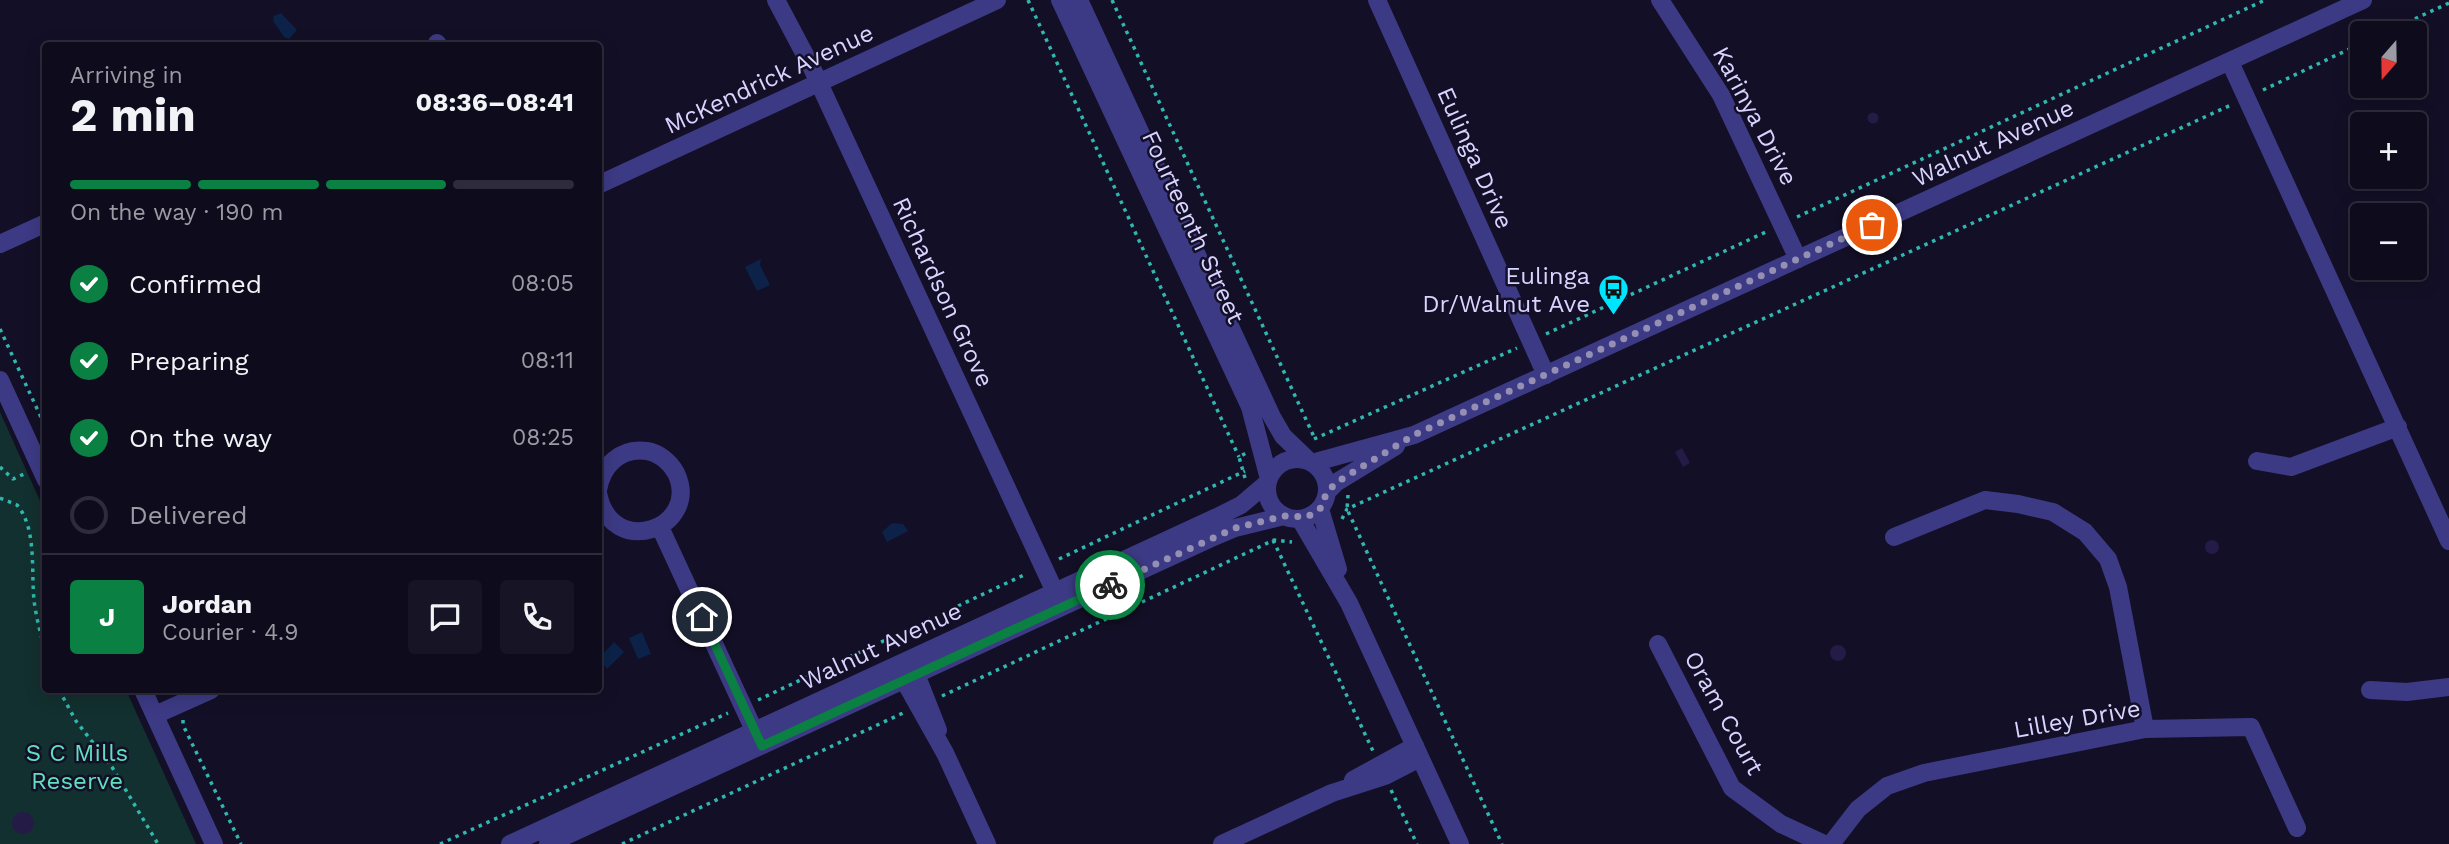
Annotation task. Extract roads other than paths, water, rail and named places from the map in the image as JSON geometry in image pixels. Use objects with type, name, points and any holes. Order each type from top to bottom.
[{"type":"street","name":"Richardson Grove","points":[[776,0],[819,83],[1058,600]]},
{"type":"street","name":"McKendrick Avenue","points":[[602,183],[998,0]]},
{"type":"street","name":"Fourteenth Street","points":[[1060,0],[1250,407],[1262,445],[1268,481]]},
{"type":"street","name":"Fourteenth Street","points":[[1079,0],[1250,372],[1283,436],[1310,462]]},
{"type":"street","name":"Eulinga Drive","points":[[1377,0],[1546,375]]},
{"type":"street","name":"Karinya Drive","points":[[1660,0],[1721,95],[1784,224],[1798,259]]},
{"type":"street","name":"Walnut Avenue","points":[[1323,500],[1337,482],[1414,435],[2363,0]]},
{"type":"street","points":[[2230,62],[2449,541]]},
{"type":"street","points":[[0,244],[42,225]]},
{"type":"street","points":[[0,380],[42,471]]},
{"type":"street","points":[[2257,461],[2291,467],[2398,427]]},
{"type":"street","name":"Walnut Avenue","points":[[1310,462],[1414,435]]},
{"type":"street","points":[[602,475],[609,463],[621,454],[648,451],[664,458],[680,482],[680,500],[674,513],[660,527],[643,532],[619,527],[608,518],[602,502]]},
{"type":"street","points":[[1318,533],[1270,502],[1268,481],[1273,470],[1289,460],[1310,462],[1324,476],[1318,533],[1460,844]]},
{"type":"street","name":"Walnut Avenue","points":[[510,844],[908,672],[1058,600],[1241,505],[1268,481]]},
{"type":"street","points":[[1292,517],[1323,500]]},
{"type":"street","points":[[1894,537],[1985,500],[2018,503],[2053,512],[2085,532],[2108,559],[2118,587],[2146,729]]},
{"type":"street","name":"Walnut Avenue","points":[[1058,600],[1235,528],[1292,517]]},
{"type":"street","points":[[660,527],[758,738]]},
{"type":"street","name":"Oram Court","points":[[1658,644],[1732,788],[1781,824],[1824,844]]},
{"type":"street","points":[[908,672],[987,844]]},
{"type":"street","points":[[2371,690],[2407,692],[2449,687]]},
{"type":"street","points":[[144,693],[214,843]]},
{"type":"street","points":[[155,715],[204,693]]},
{"type":"street","name":"Lilley Drive","points":[[1831,844],[1858,808],[1887,786],[1924,773],[2146,729],[2251,727],[2297,828]]},
{"type":"street","name":"Walnut Avenue","points":[[548,844],[758,738]]},
{"type":"street","points":[[1222,844],[1418,752]]},
{"type":"water","points":[[281,13],[297,30],[289,39],[284,37],[273,21],[274,16]]},
{"type":"water","points":[[761,259],[760,265],[770,285],[757,291],[745,267]]},
{"type":"water","points":[[892,523],[903,524],[908,531],[887,542],[882,532]]},
{"type":"water","points":[[642,632],[651,654],[638,659],[629,638]]},
{"type":"water","points":[[614,642],[624,652],[607,669],[602,662],[602,655]]},
{"type":"place","name":"Eulinga Dr/Walnut Ave","points":[[1613,317]]},
{"type":"park label","name":"S C Mills Reserve","points":[[77,767]]}]
